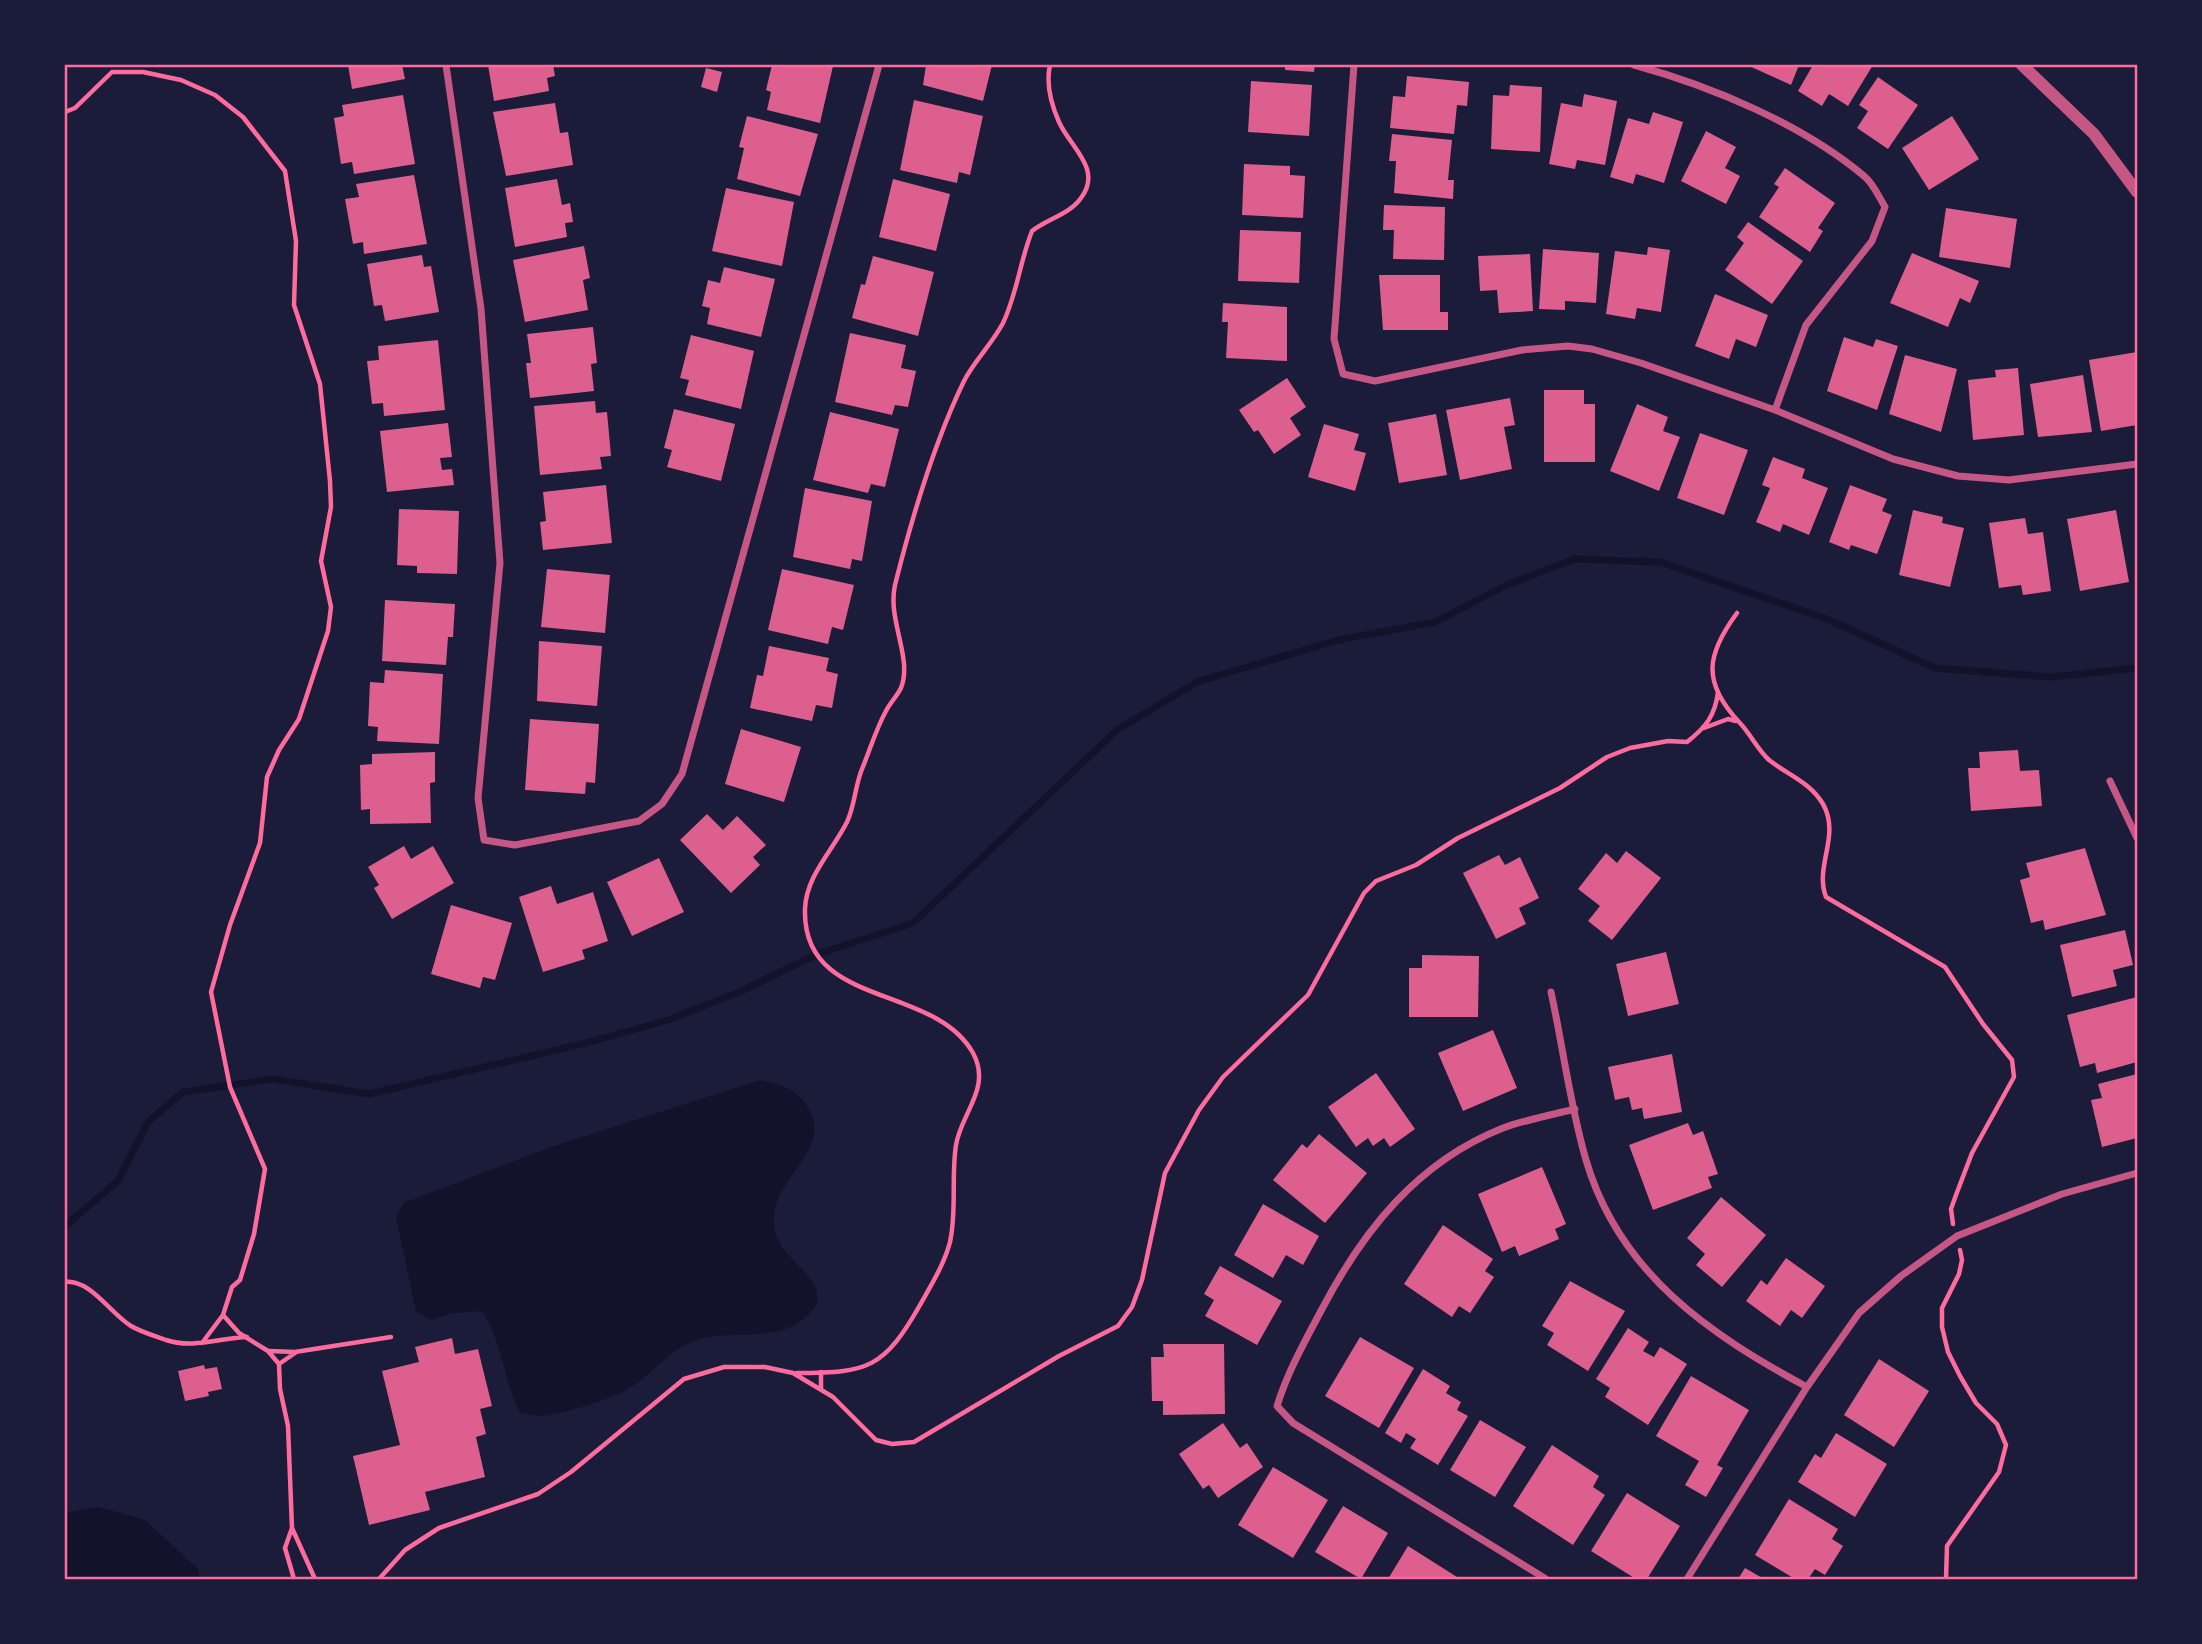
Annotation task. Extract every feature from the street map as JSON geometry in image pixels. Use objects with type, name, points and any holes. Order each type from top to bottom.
[{"type":"street","points":[[446,65],[481,309],[500,563],[478,798],[484,840],[515,845],[639,821],[662,804],[682,774],[879,65]]},
{"type":"street","points":[[1354,65],[1334,339],[1343,374],[1375,381],[1522,351],[1568,346],[1642,363],[1775,410],[1893,459],[1958,476],[2009,480],[2137,464]]},
{"type":"street","points":[[1634,65],[1737,101],[1810,140],[1866,177],[1885,207],[1872,241],[1806,325],[1775,410]]},
{"type":"street","points":[[2022,65],[2094,134],[2137,192]]},
{"type":"street","points":[[2110,781],[2137,838]]},
{"type":"street","points":[[1551,992],[1586,1161],[1621,1239],[1665,1292],[1719,1335],[1807,1387]]},
{"type":"street","points":[[1546,1579],[1293,1423],[1277,1406],[1286,1378],[1346,1265],[1396,1199],[1432,1168],[1466,1146],[1503,1128],[1575,1109]]},
{"type":"street","points":[[1687,1579],[1807,1387],[1859,1312],[1901,1276],[1957,1236],[2062,1194],[2137,1173]]},
{"type":"path","points":[[379,1579],[405,1550],[439,1528],[538,1494],[571,1472],[684,1379],[724,1367],[765,1367],[793,1373],[863,1367],[888,1354],[939,1271],[950,1242],[957,1141],[977,1096],[979,1074],[973,1054],[956,1032],[929,1012],[841,979],[821,961],[808,933],[805,908],[811,882],[848,819],[860,772],[886,711],[900,690],[905,673],[892,614],[894,589],[929,470],[952,406],[967,375],[1002,325],[1032,231],[1074,206],[1087,187],[1089,173],[1084,159],[1059,123],[1048,87],[1050,65]]},
{"type":"path","points":[[65,112],[75,108],[112,72],[143,72],[181,80],[215,95],[243,117],[267,143],[285,171],[296,241],[294,305],[320,384],[331,507],[321,561],[331,607],[328,631],[299,719],[279,750],[267,776],[260,843],[230,925],[211,992],[230,1087],[240,1115],[261,1153],[265,1169],[254,1234],[240,1280],[232,1287],[223,1315],[202,1343]]},
{"type":"path","points":[[1737,613],[1715,646],[1712,667],[1718,692],[1723,704],[1769,759],[1808,785],[1822,803],[1831,822],[1821,885],[1826,897],[1945,967],[1983,1024],[2012,1060],[2014,1077],[1972,1153],[1953,1202],[1952,1222],[1962,1260],[1959,1274],[1942,1308],[1942,1327],[1948,1352],[1976,1402],[1997,1424],[2006,1445],[1999,1472],[1947,1546],[1946,1579]]},
{"type":"path","points":[[793,1373],[822,1389],[876,1440],[892,1444],[914,1442],[937,1431],[1059,1356],[1118,1326],[1132,1307],[1142,1280],[1166,1173],[1199,1110],[1223,1077],[1308,995],[1364,893],[1376,881],[1416,864],[1458,838],[1560,789],[1607,757],[1630,748],[1668,741],[1687,742],[1716,712],[1718,692]]},
{"type":"path","points":[[1703,728],[1728,719],[1739,722]]},
{"type":"path","points":[[65,1282],[74,1281],[85,1287],[132,1327],[185,1345],[247,1337]]},
{"type":"path","points":[[223,1315],[239,1333],[268,1351],[279,1364],[280,1389],[288,1426],[292,1528],[285,1548],[294,1579]]},
{"type":"path","points":[[268,1351],[295,1352],[391,1337]]},
{"type":"path","points":[[279,1364],[295,1352]]},
{"type":"path","points":[[821,1372],[822,1389]]},
{"type":"path","points":[[292,1528],[315,1579]]},
{"type":"shaded area","points":[[760,1080],[794,1092],[805,1102],[814,1124],[813,1139],[807,1152],[781,1193],[775,1208],[774,1224],[780,1243],[810,1279],[817,1292],[818,1302],[807,1316],[794,1326],[779,1331],[697,1340],[678,1349],[637,1383],[620,1393],[573,1410],[541,1416],[520,1413],[499,1348],[482,1311],[453,1313],[430,1320],[416,1312],[396,1217],[404,1203],[551,1147]]},
{"type":"shaded area","points":[[99,1507],[145,1520],[198,1569],[200,1579],[65,1579],[65,1513]]},
{"type":"building","points":[[348,65],[402,65],[405,79],[352,89]]},
{"type":"building","points":[[488,65],[553,65],[555,76],[547,78],[549,91],[494,101]]},
{"type":"building","points":[[772,65],[833,66],[820,123],[767,110],[771,92],[766,90]]},
{"type":"building","points":[[926,65],[992,65],[983,101],[923,85]]},
{"type":"building","points":[[1285,65],[1315,65],[1314,72],[1285,70]]},
{"type":"building","points":[[1747,65],[1799,65],[1791,85]]},
{"type":"building","points":[[1813,65],[1873,65],[1848,106],[1829,94],[1822,106],[1798,91]]},
{"type":"building","points":[[706,68],[722,72],[717,92],[701,87]]},
{"type":"building","points":[[1407,76],[1469,82],[1467,106],[1457,105],[1454,134],[1390,128],[1393,96],[1405,97]]},
{"type":"building","points":[[1878,77],[1918,105],[1888,149],[1857,128],[1868,111],[1859,105]]},
{"type":"building","points":[[1251,81],[1312,85],[1309,136],[1248,132]]},
{"type":"building","points":[[1510,85],[1542,87],[1540,152],[1491,149],[1493,95],[1509,96]]},
{"type":"building","points":[[1584,94],[1617,101],[1605,165],[1577,160],[1575,169],[1549,164],[1561,103],[1582,107]]},
{"type":"building","points":[[403,95],[415,164],[354,174],[352,162],[341,164],[334,118],[344,116],[342,105]]},
{"type":"building","points":[[914,100],[983,116],[970,175],[959,172],[957,183],[900,170]]},
{"type":"building","points":[[555,103],[560,133],[568,132],[573,165],[506,176],[493,112]]},
{"type":"building","points":[[1653,112],[1683,122],[1664,183],[1636,174],[1633,184],[1610,177],[1628,118],[1649,124]]},
{"type":"building","points":[[747,116],[818,134],[800,196],[737,179],[744,148],[739,147]]},
{"type":"building","points":[[1952,116],[1979,159],[1929,190],[1902,148]]},
{"type":"building","points":[[1706,131],[1736,147],[1725,168],[1740,176],[1726,204],[1681,181]]},
{"type":"building","points":[[1392,134],[1452,140],[1448,180],[1454,180],[1453,199],[1394,193],[1396,161],[1389,161]]},
{"type":"building","points":[[1244,164],[1290,166],[1290,175],[1305,176],[1303,218],[1242,215]]},
{"type":"building","points":[[1785,168],[1835,203],[1818,228],[1823,231],[1810,252],[1759,217],[1779,187],[1774,184]]},
{"type":"building","points":[[414,175],[427,244],[364,254],[363,242],[353,244],[345,199],[359,197],[356,184]]},
{"type":"building","points":[[557,179],[562,205],[570,203],[573,222],[565,223],[567,237],[515,247],[505,188]]},
{"type":"building","points":[[893,179],[950,194],[936,251],[879,237]]},
{"type":"building","points":[[726,188],[794,202],[782,266],[712,251]]},
{"type":"building","points":[[1384,205],[1445,207],[1444,260],[1393,259],[1394,230],[1383,230]]},
{"type":"building","points":[[1946,208],[2017,219],[2010,268],[1939,257]]},
{"type":"building","points":[[1748,222],[1803,261],[1772,304],[1725,270],[1744,243],[1737,237]]},
{"type":"building","points":[[1240,230],[1301,232],[1299,283],[1238,281]]},
{"type":"building","points":[[584,246],[590,278],[583,280],[588,310],[525,322],[513,260]]},
{"type":"building","points":[[1648,247],[1670,250],[1661,312],[1637,308],[1635,319],[1606,314],[1615,251],[1647,255]]},
{"type":"building","points":[[1543,249],[1599,253],[1596,303],[1565,301],[1565,310],[1539,309]]},
{"type":"building","points":[[1912,253],[1979,281],[1970,303],[1960,298],[1948,327],[1890,303]]},
{"type":"building","points":[[1530,254],[1533,311],[1499,313],[1497,290],[1480,291],[1478,256]]},
{"type":"building","points":[[422,255],[424,267],[431,266],[439,312],[385,321],[382,305],[374,306],[367,264]]},
{"type":"building","points":[[873,256],[934,272],[918,336],[852,318],[861,284],[865,285]]},
{"type":"building","points":[[724,267],[775,279],[761,337],[707,324],[710,308],[702,306],[708,280],[720,283]]},
{"type":"building","points":[[1379,275],[1440,275],[1440,312],[1448,312],[1448,330],[1383,330]]},
{"type":"building","points":[[1715,294],[1768,315],[1756,347],[1736,339],[1729,359],[1695,346]]},
{"type":"building","points":[[1223,303],[1287,307],[1287,361],[1226,358],[1228,322],[1222,322]]},
{"type":"building","points":[[593,327],[597,363],[591,364],[594,391],[530,398],[526,363],[531,363],[527,334]]},
{"type":"building","points":[[850,333],[906,345],[901,368],[916,371],[908,407],[895,405],[892,415],[835,402]]},
{"type":"building","points":[[691,335],[754,351],[741,409],[685,395],[689,380],[680,378]]},
{"type":"building","points":[[1844,337],[1873,347],[1876,339],[1898,346],[1877,410],[1827,391]]},
{"type":"building","points":[[438,340],[445,410],[384,416],[383,403],[372,404],[367,361],[379,360],[378,346]]},
{"type":"building","points":[[2137,352],[2137,425],[2101,431],[2089,360]]},
{"type":"building","points":[[1905,355],[1957,369],[1941,432],[1889,414]]},
{"type":"building","points":[[2018,368],[2024,435],[1973,440],[1968,380],[1996,377],[1995,370]]},
{"type":"building","points":[[2083,375],[2092,432],[2038,437],[2030,384]]},
{"type":"building","points":[[1287,378],[1306,407],[1290,418],[1301,435],[1274,454],[1258,430],[1254,432],[1239,410]]},
{"type":"building","points":[[1544,390],[1584,390],[1584,404],[1595,404],[1595,462],[1544,462]]},
{"type":"building","points":[[1510,398],[1515,425],[1504,427],[1512,469],[1460,480],[1446,410]]},
{"type":"building","points":[[595,401],[596,413],[607,412],[611,456],[600,457],[602,469],[540,475],[534,406]]},
{"type":"building","points":[[1637,404],[1668,417],[1663,431],[1680,437],[1659,491],[1610,471]]},
{"type":"building","points":[[674,409],[735,424],[721,481],[667,467],[672,450],[664,448]]},
{"type":"building","points":[[830,412],[899,429],[885,487],[871,484],[868,493],[813,480]]},
{"type":"building","points":[[1436,414],[1447,475],[1399,483],[1388,423]]},
{"type":"building","points":[[448,423],[452,457],[440,458],[442,470],[452,469],[454,485],[387,492],[380,431]]},
{"type":"building","points":[[1324,424],[1359,434],[1354,450],[1366,453],[1355,491],[1308,477]]},
{"type":"building","points":[[1700,433],[1748,450],[1724,515],[1677,498]]},
{"type":"building","points":[[1773,457],[1805,469],[1802,478],[1828,488],[1809,535],[1783,524],[1780,532],[1756,522],[1770,488],[1762,485]]},
{"type":"building","points":[[606,485],[612,543],[543,550],[540,522],[546,521],[543,492]]},
{"type":"building","points":[[1850,485],[1887,499],[1882,511],[1892,515],[1877,554],[1851,545],[1849,550],[1829,542]]},
{"type":"building","points":[[805,488],[872,501],[862,561],[852,559],[850,569],[793,557]]},
{"type":"building","points":[[399,509],[459,511],[457,574],[417,573],[417,566],[397,565]]},
{"type":"building","points":[[1913,510],[1943,517],[1942,523],[1964,528],[1950,587],[1899,575]]},
{"type":"building","points":[[2116,510],[2129,582],[2080,591],[2067,519]]},
{"type":"building","points":[[2025,518],[2028,534],[2043,532],[2051,591],[2023,595],[2021,585],[1999,588],[1989,523]]},
{"type":"building","points":[[547,569],[610,575],[605,633],[541,627]]},
{"type":"building","points":[[782,569],[854,585],[843,630],[832,627],[828,644],[768,630]]},
{"type":"building","points":[[385,600],[455,604],[453,637],[448,637],[446,665],[382,661]]},
{"type":"building","points":[[539,641],[602,646],[597,706],[537,701]]},
{"type":"building","points":[[769,646],[829,658],[826,671],[838,674],[832,708],[816,705],[812,721],[750,708],[757,675],[763,676]]},
{"type":"building","points":[[385,670],[443,674],[439,744],[377,741],[378,727],[368,726],[370,682],[384,683]]},
{"type":"building","points":[[530,719],[599,724],[595,783],[586,782],[585,794],[525,790]]},
{"type":"building","points":[[741,729],[801,747],[784,802],[725,784]]},
{"type":"building","points":[[2018,750],[2020,771],[2039,770],[2042,806],[1971,811],[1968,768],[1980,768],[1979,752]]},
{"type":"building","points":[[435,752],[435,782],[430,783],[431,823],[370,824],[370,809],[361,810],[360,765],[372,764],[372,754]]},
{"type":"building","points":[[707,814],[723,830],[737,816],[766,845],[753,857],[760,865],[731,893],[680,840]]},
{"type":"building","points":[[404,846],[411,859],[433,846],[454,883],[392,919],[374,888],[379,885],[368,867]]},
{"type":"building","points":[[2085,848],[2106,915],[2045,930],[2043,920],[2031,923],[2020,880],[2030,877],[2026,863]]},
{"type":"building","points":[[1626,851],[1661,878],[1612,940],[1588,921],[1600,906],[1578,889],[1606,853],[1617,863]]},
{"type":"building","points":[[1499,855],[1505,865],[1520,857],[1539,898],[1519,908],[1526,924],[1496,939],[1463,873]]},
{"type":"building","points":[[659,858],[684,912],[632,936],[607,882]]},
{"type":"building","points":[[551,886],[557,904],[593,892],[608,941],[582,950],[585,959],[543,972],[519,897]]},
{"type":"building","points":[[451,905],[512,923],[495,980],[483,977],[480,988],[431,974]]},
{"type":"building","points":[[2125,930],[2133,965],[2113,970],[2117,986],[2072,997],[2060,945]]},
{"type":"building","points":[[1666,952],[1679,1004],[1628,1016],[1616,964]]},
{"type":"building","points":[[1422,955],[1479,956],[1478,1017],[1409,1017],[1409,968],[1422,968]]},
{"type":"building","points":[[2137,997],[2137,1062],[2097,1073],[2095,1063],[2080,1067],[2067,1015]]},
{"type":"building","points":[[1493,1030],[1517,1088],[1463,1111],[1438,1053]]},
{"type":"building","points":[[1672,1054],[1682,1112],[1644,1119],[1642,1108],[1632,1110],[1629,1097],[1615,1100],[1608,1067]]},
{"type":"building","points":[[1376,1073],[1415,1129],[1390,1147],[1384,1138],[1373,1146],[1368,1138],[1356,1147],[1328,1107]]},
{"type":"building","points":[[2137,1074],[2137,1138],[2102,1147],[2091,1100],[2102,1098],[2098,1084]]},
{"type":"building","points":[[1688,1123],[1693,1135],[1703,1131],[1718,1174],[1708,1177],[1712,1188],[1653,1210],[1629,1145]]},
{"type":"building","points":[[1319,1134],[1367,1173],[1325,1223],[1273,1180],[1302,1144],[1307,1148]]},
{"type":"building","points":[[1542,1167],[1566,1224],[1555,1229],[1559,1239],[1519,1256],[1515,1246],[1502,1252],[1478,1194]]},
{"type":"building","points":[[1721,1197],[1766,1235],[1722,1287],[1696,1265],[1705,1254],[1687,1238]]},
{"type":"building","points":[[1263,1204],[1319,1236],[1303,1265],[1286,1255],[1273,1278],[1234,1255]]},
{"type":"building","points":[[1443,1225],[1493,1259],[1485,1271],[1494,1277],[1470,1313],[1459,1306],[1452,1317],[1404,1284]]},
{"type":"building","points":[[1786,1258],[1825,1286],[1802,1318],[1791,1310],[1780,1326],[1746,1301],[1761,1280],[1767,1285]]},
{"type":"building","points":[[1220,1266],[1282,1301],[1257,1345],[1205,1316],[1214,1300],[1204,1294]]},
{"type":"building","points":[[1570,1281],[1625,1311],[1588,1371],[1547,1345],[1554,1333],[1542,1326]]},
{"type":"building","points":[[1628,1328],[1649,1342],[1643,1351],[1654,1357],[1660,1347],[1687,1364],[1648,1425],[1605,1397],[1610,1388],[1596,1379]]},
{"type":"building","points":[[1360,1337],[1414,1368],[1379,1428],[1325,1396]]},
{"type":"building","points":[[452,1338],[455,1354],[478,1349],[492,1406],[480,1409],[486,1434],[476,1437],[485,1477],[425,1492],[430,1510],[369,1525],[353,1456],[400,1445],[382,1371],[419,1362],[415,1347]]},
{"type":"building","points":[[1163,1344],[1224,1344],[1225,1414],[1163,1415],[1163,1401],[1152,1401],[1151,1357],[1164,1357]]},
{"type":"building","points":[[1879,1359],[1929,1391],[1894,1447],[1844,1415]]},
{"type":"building","points":[[204,1365],[205,1369],[217,1367],[222,1389],[208,1392],[209,1396],[185,1401],[178,1371]]},
{"type":"building","points":[[1423,1369],[1450,1386],[1446,1393],[1461,1402],[1457,1410],[1468,1416],[1438,1465],[1410,1448],[1416,1439],[1406,1433],[1401,1443],[1385,1433]]},
{"type":"building","points":[[1691,1376],[1749,1410],[1717,1465],[1723,1468],[1706,1497],[1685,1485],[1699,1461],[1656,1436]]},
{"type":"building","points":[[1480,1420],[1526,1447],[1495,1497],[1450,1470]]},
{"type":"building","points":[[1223,1423],[1240,1448],[1247,1443],[1263,1467],[1218,1498],[1209,1485],[1203,1489],[1179,1454]]},
{"type":"building","points":[[1836,1433],[1887,1464],[1855,1517],[1798,1482],[1815,1454],[1821,1458]]},
{"type":"building","points":[[1552,1445],[1599,1476],[1593,1487],[1605,1495],[1573,1545],[1513,1506]]},
{"type":"building","points":[[1273,1467],[1328,1500],[1293,1558],[1238,1525]]},
{"type":"building","points":[[1627,1493],[1680,1526],[1647,1579],[1636,1579],[1591,1551]]},
{"type":"building","points":[[1789,1499],[1838,1529],[1832,1539],[1843,1546],[1825,1575],[1815,1569],[1808,1579],[1795,1579],[1755,1555]]},
{"type":"building","points":[[1343,1506],[1388,1533],[1361,1579],[1315,1552]]},
{"type":"building","points":[[1408,1546],[1457,1577],[1456,1579],[1388,1579]]},
{"type":"building","points":[[1745,1568],[1764,1579],[1738,1579]]},
{"type":"waterway","points":[[65,1226],[118,1181],[148,1122],[183,1092],[273,1079],[369,1094],[586,1043],[668,1020],[737,993],[818,954],[913,923],[1117,730],[1197,682],[1338,640],[1435,622],[1509,584],[1575,559],[1660,562],[1827,619],[1935,668],[2052,677],[2137,668]]}]
